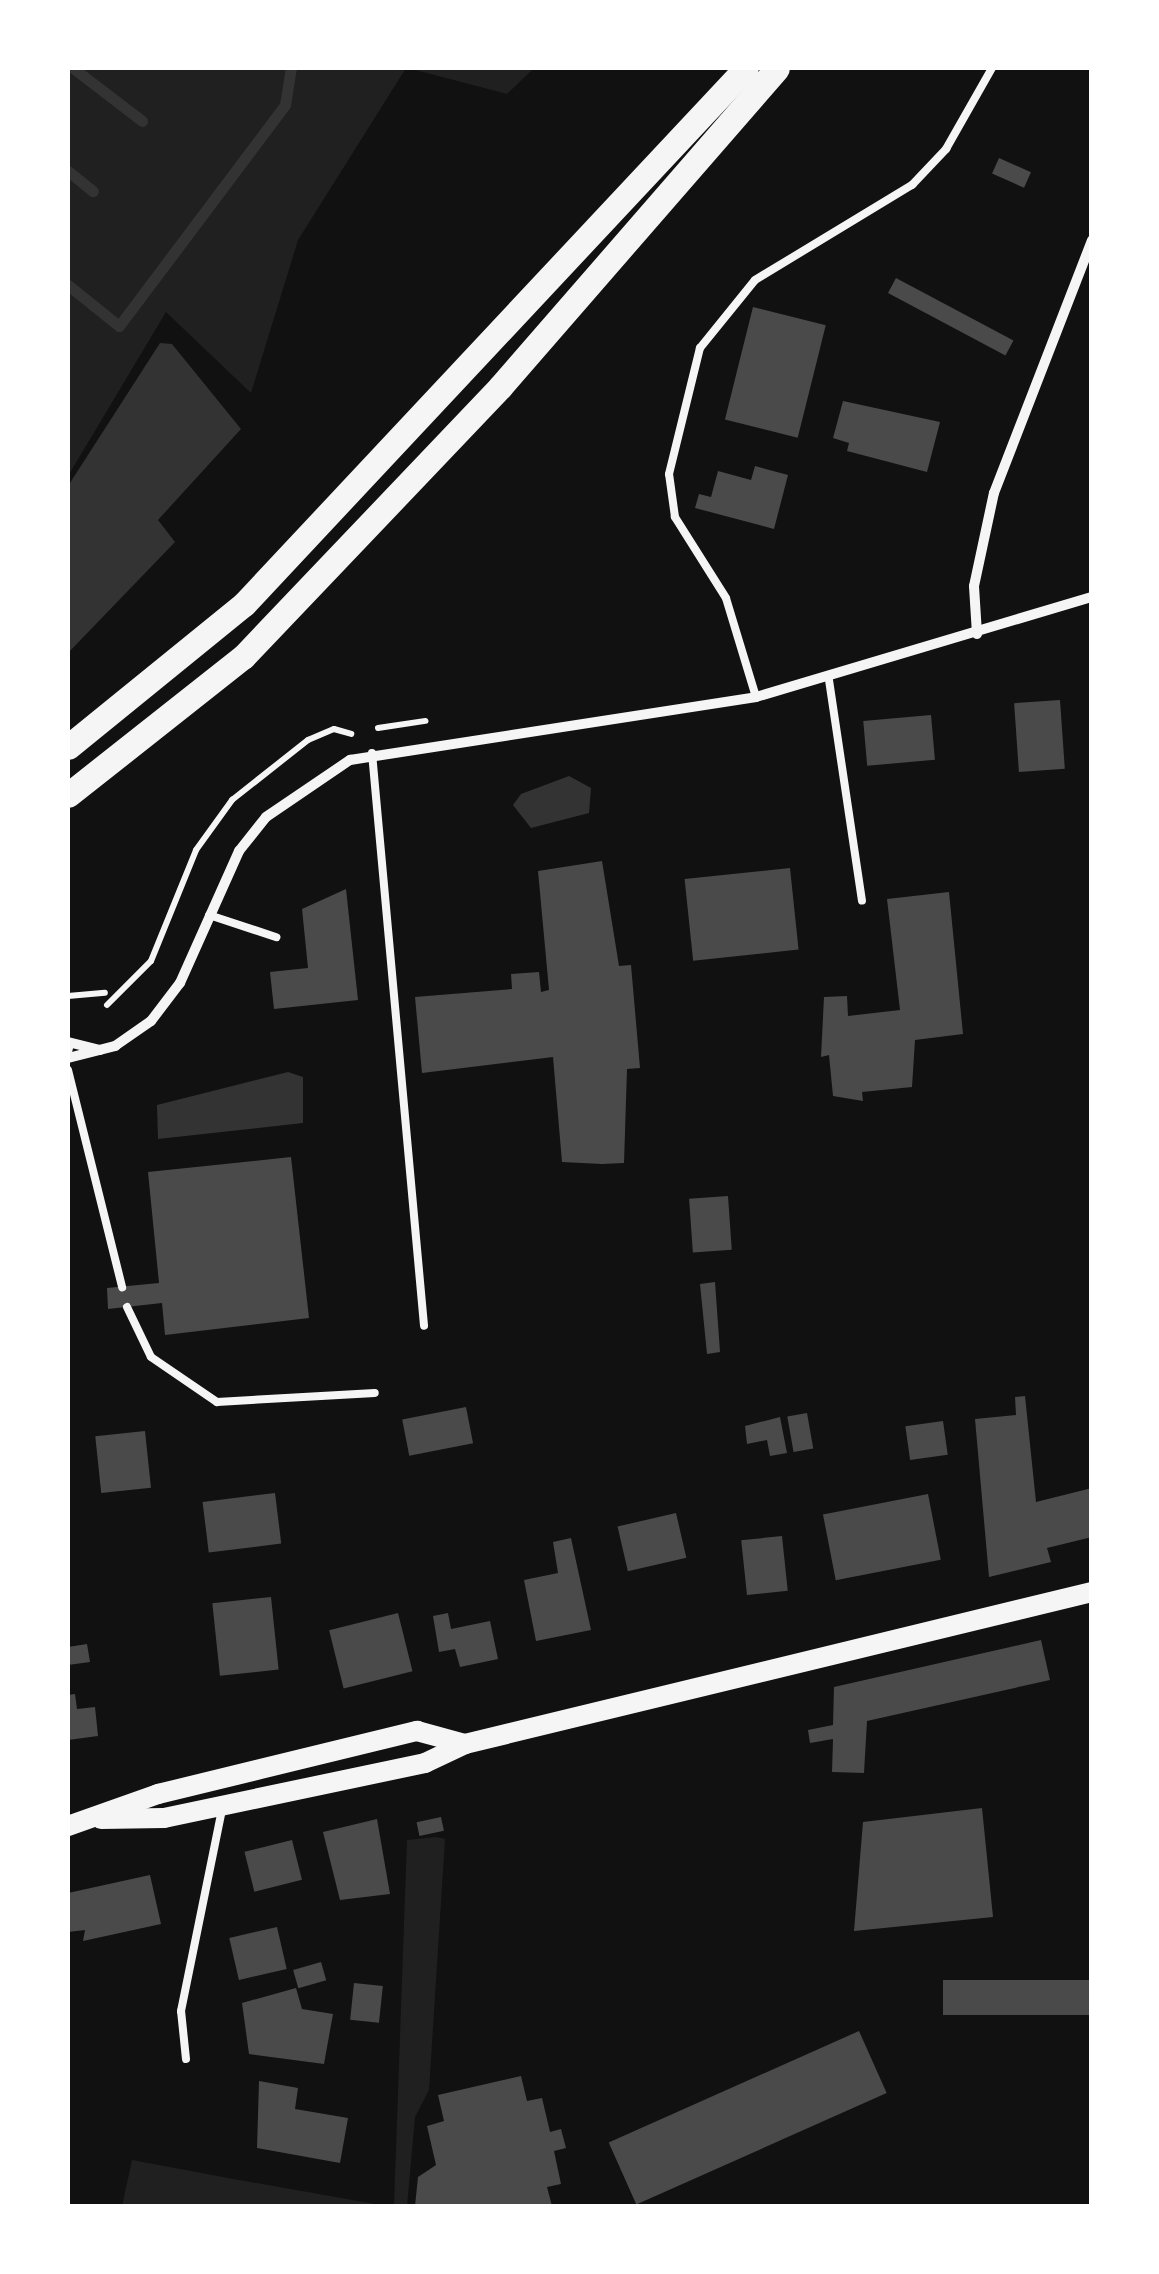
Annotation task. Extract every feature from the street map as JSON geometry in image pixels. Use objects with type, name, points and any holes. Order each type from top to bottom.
[{"type":"main road","points":[[68,747],[244,604],[746,68]]},
{"type":"main road","points":[[68,795],[256,644],[500,388],[777,68]]},
{"type":"main road","points":[[68,1826],[222,1806],[425,1764],[465,1744],[1092,1592]]},
{"type":"main road","points":[[101,1819],[158,1794],[417,1731],[465,1744]]},
{"type":"street","points":[[976,634],[974,586],[994,492],[1092,240]]},
{"type":"street","points":[[68,1049],[101,1050],[166,1003],[209,915],[266,817],[319,775],[372,753],[756,696],[829,680],[1092,597]]},
{"type":"lane","points":[[756,696],[726,598],[675,517],[670,474],[700,348],[755,280],[912,185],[946,149],[992,68]]},
{"type":"lane","points":[[829,680],[862,901]]},
{"type":"lane","points":[[372,753],[424,1326]]},
{"type":"lane","points":[[209,915],[276,937]]},
{"type":"lane","points":[[68,1070],[122,1286]]},
{"type":"lane","points":[[128,1307],[151,1357],[217,1402],[376,1393]]},
{"type":"lane","points":[[186,2059],[181,2010],[222,1806]]},
{"type":"path","points":[[68,996],[104,993]]},
{"type":"shaded area","points":[[68,68],[406,68],[298,240],[251,393],[166,312],[68,476]]},
{"type":"shaded area","points":[[408,68],[533,68],[533,69],[507,94]]},
{"type":"shaded area","points":[[160,343],[172,344],[241,429],[158,520],[175,542],[68,653],[68,486]]},
{"type":"shaded area","points":[[569,776],[591,788],[589,813],[531,828],[513,805],[521,794]]},
{"type":"shaded area","points":[[288,1072],[303,1077],[303,1123],[158,1139],[157,1105]]},
{"type":"shaded area","points":[[445,1839],[429,2090],[415,2117],[407,2206],[394,2206],[407,1840]]},
{"type":"shaded area","points":[[132,2160],[228,2178],[386,2206],[122,2206]]},
{"type":"building","points":[[999,158],[1031,172],[1024,188],[992,174]]},
{"type":"building","points":[[896,278],[1013,340],[1005,355],[888,293]]},
{"type":"building","points":[[753,307],[826,325],[798,438],[725,420]]},
{"type":"building","points":[[843,401],[940,422],[927,472],[847,451],[849,443],[833,438]]},
{"type":"building","points":[[755,466],[788,475],[774,529],[695,508],[699,494],[711,497],[718,471],[751,480]]},
{"type":"building","points":[[1060,700],[1065,769],[1019,772],[1014,703]]},
{"type":"building","points":[[931,715],[935,760],[867,766],[863,721]]},
{"type":"building","points":[[602,861],[619,966],[631,965],[640,1068],[627,1069],[624,1163],[562,1162],[553,1057],[422,1073],[415,997],[512,989],[511,974],[539,972],[541,992],[549,990],[538,871]]},
{"type":"building","points":[[790,868],[799,950],[693,961],[685,879]]},
{"type":"building","points":[[346,889],[358,1000],[274,1009],[270,972],[308,968],[302,909]]},
{"type":"building","points":[[949,892],[963,1034],[915,1040],[912,1087],[862,1092],[863,1101],[833,1096],[829,1055],[821,1057],[824,997],[847,996],[848,1016],[900,1010],[887,899]]},
{"type":"building","points":[[291,1157],[309,1318],[165,1335],[162,1303],[108,1309],[107,1288],[159,1283],[148,1172]]},
{"type":"building","points":[[728,1196],[732,1250],[693,1253],[689,1199]]},
{"type":"building","points":[[715,1282],[720,1352],[707,1354],[700,1284]]},
{"type":"building","points":[[1025,1396],[1036,1502],[1092,1488],[1092,1537],[1047,1548],[1051,1562],[989,1577],[975,1419],[1016,1415],[1015,1397]]},
{"type":"building","points":[[466,1407],[473,1443],[409,1456],[402,1419]]},
{"type":"building","points":[[807,1413],[813,1448],[794,1452],[787,1416]]},
{"type":"building","points":[[780,1417],[787,1453],[770,1456],[767,1440],[747,1444],[745,1426]]},
{"type":"building","points":[[943,1421],[948,1455],[910,1460],[905,1426]]},
{"type":"building","points":[[145,1431],[151,1488],[101,1493],[95,1436]]},
{"type":"building","points":[[275,1493],[281,1544],[209,1553],[203,1502]]},
{"type":"building","points":[[928,1494],[941,1560],[836,1580],[823,1514]]},
{"type":"building","points":[[676,1513],[686,1558],[628,1571],[618,1526]]},
{"type":"building","points":[[782,1536],[788,1591],[747,1595],[741,1540]]},
{"type":"building","points":[[571,1538],[591,1630],[536,1641],[524,1580],[558,1573],[553,1542]]},
{"type":"building","points":[[271,1597],[279,1670],[220,1676],[212,1603]]},
{"type":"building","points":[[398,1613],[413,1671],[344,1688],[329,1630]]},
{"type":"building","points":[[448,1613],[451,1629],[490,1621],[498,1659],[460,1667],[455,1649],[439,1652],[433,1616]]},
{"type":"building","points":[[1041,1640],[1050,1680],[867,1721],[864,1773],[832,1772],[833,1739],[810,1743],[808,1730],[833,1725],[834,1687]]},
{"type":"building","points":[[87,1644],[90,1662],[68,1665],[68,1647]]},
{"type":"building","points":[[75,1694],[77,1709],[95,1707],[98,1736],[68,1740],[68,1695]]},
{"type":"building","points":[[982,1808],[993,1917],[854,1931],[863,1822]]},
{"type":"building","points":[[441,1817],[444,1831],[419,1836],[417,1822]]},
{"type":"building","points":[[377,1819],[390,1894],[340,1900],[323,1832]]},
{"type":"building","points":[[292,1840],[302,1880],[254,1892],[244,1852]]},
{"type":"building","points":[[150,1875],[161,1924],[83,1941],[85,1930],[68,1932],[68,1893]]},
{"type":"building","points":[[277,1927],[287,1969],[239,1980],[229,1938]]},
{"type":"building","points":[[321,1962],[326,1980],[298,1988],[293,1970]]},
{"type":"building","points":[[943,1980],[1092,1980],[1092,2015],[943,2015]]},
{"type":"building","points":[[354,1983],[383,1986],[379,2023],[350,2020]]},
{"type":"building","points":[[296,1988],[302,2009],[333,2014],[324,2064],[249,2054],[242,2003]]},
{"type":"building","points":[[859,2031],[887,2093],[636,2205],[609,2142]]},
{"type":"building","points":[[521,2076],[527,2101],[542,2098],[550,2132],[561,2129],[566,2148],[554,2151],[561,2184],[547,2187],[552,2206],[415,2206],[418,2177],[436,2165],[427,2126],[444,2121],[438,2095]]},
{"type":"building","points":[[259,2081],[298,2088],[295,2109],[348,2118],[340,2163],[257,2148]]},
{"type":"waterway","points":[[73,68],[142,121]]},
{"type":"waterway","points":[[68,285],[119,326],[285,105],[291,68]]},
{"type":"waterway","points":[[68,171],[93,191]]}]
